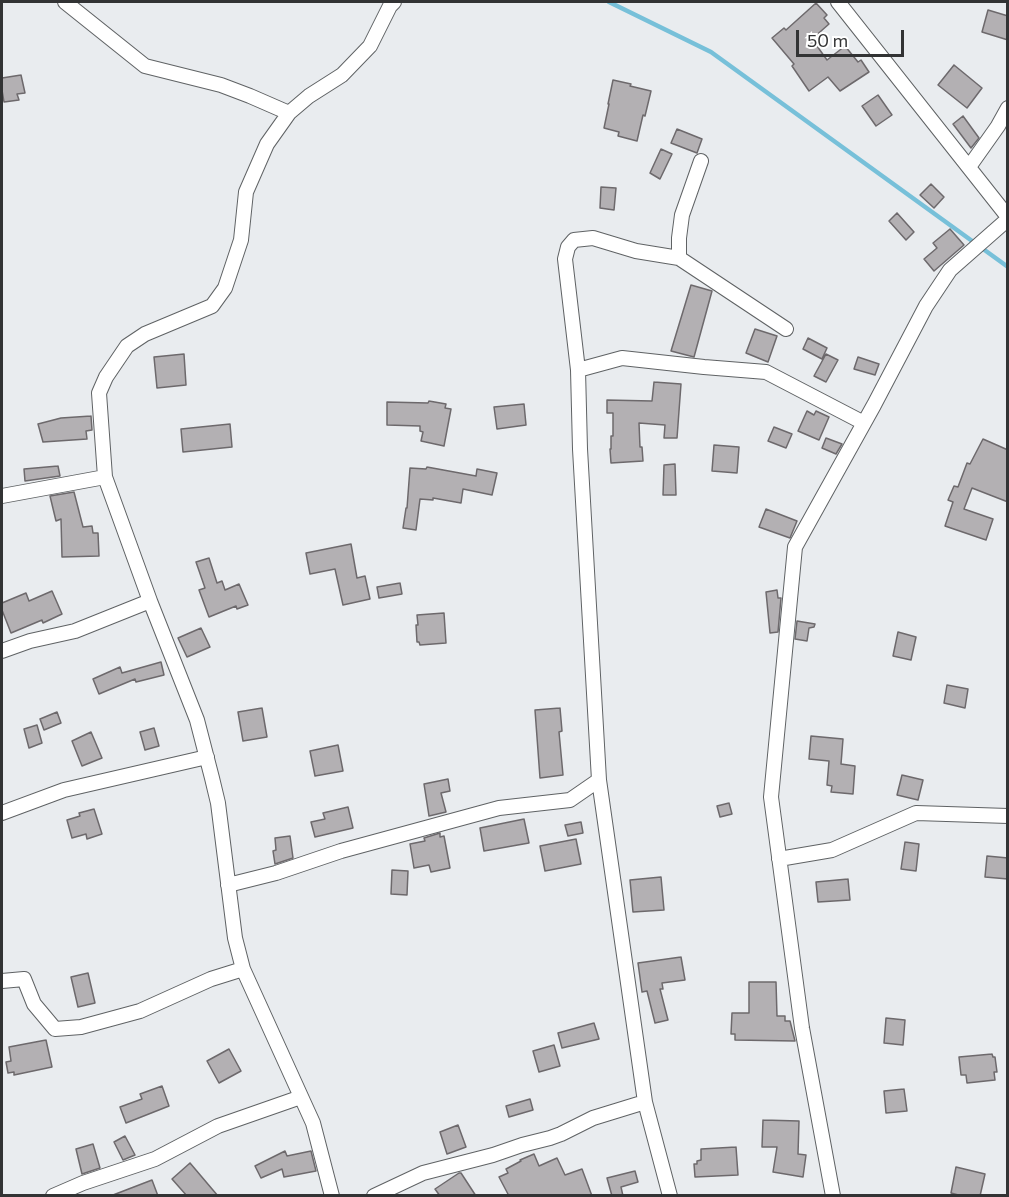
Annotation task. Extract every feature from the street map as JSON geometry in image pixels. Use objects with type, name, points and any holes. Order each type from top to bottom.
[{"type":"street","points":[[65,2],[145,66],[221,85],[289,113]]},
{"type":"street","points":[[332,1196],[313,1123],[243,969],[235,938],[218,803],[207,757],[197,720],[150,601],[105,477],[99,393],[106,377],[127,346],[145,334],[212,306],[225,288],[241,240],[246,192],[267,144],[289,113],[309,96],[342,75],[370,46],[394,2]]},
{"type":"street","points":[[832,1196],[802,1028],[771,796],[795,547],[926,306],[950,270],[1008,218],[838,2]]},
{"type":"street","points":[[969,167],[1008,108]]},
{"type":"street","points":[[679,258],[682,215],[701,160]]},
{"type":"street","points":[[670,1196],[645,1102],[599,780],[580,449],[578,370],[565,259],[568,248],[573,240],[593,238],[636,251],[679,258],[786,328]]},
{"type":"street","points":[[578,370],[622,358],[766,372],[864,423]]},
{"type":"street","points":[[2,495],[105,477]]},
{"type":"street","points":[[2,651],[30,641],[75,631],[150,601]]},
{"type":"street","points":[[2,813],[64,790],[207,757]]},
{"type":"street","points":[[228,885],[276,873],[340,851],[499,808],[570,800],[599,780]]},
{"type":"street","points":[[779,859],[832,850],[916,813],[1008,816]]},
{"type":"street","points":[[2,981],[24,979],[34,1004],[55,1029],[81,1027],[140,1011],[211,979],[243,969]]},
{"type":"street","points":[[53,1196],[83,1183],[155,1159],[219,1126],[301,1097]]},
{"type":"street","points":[[374,1196],[423,1173],[550,1138],[593,1118],[645,1102]]},
{"type":"building","points":[[816,3],[827,15],[824,18],[829,24],[812,39],[827,60],[845,46],[858,62],[861,60],[869,72],[840,91],[828,77],[809,91],[792,66],[794,64],[772,38],[784,28],[786,30]]},
{"type":"building","points":[[988,10],[1008,16],[1008,40],[982,32]]},
{"type":"building","points":[[954,65],[982,88],[967,108],[938,85]]},
{"type":"building","points":[[21,75],[25,93],[17,94],[19,100],[4,102],[2,78]]},
{"type":"building","points":[[613,80],[651,91],[637,141],[618,136],[619,132],[604,128]]},
{"type":"building","points":[[878,95],[892,115],[876,126],[862,106]]},
{"type":"building","points":[[963,116],[979,138],[971,148],[953,124]]},
{"type":"building","points":[[677,129],[702,139],[697,153],[671,143]]},
{"type":"building","points":[[661,149],[672,154],[660,179],[650,173]]},
{"type":"building","points":[[931,184],[944,197],[934,208],[920,195]]},
{"type":"building","points":[[601,187],[616,188],[614,210],[600,208]]},
{"type":"building","points":[[897,213],[914,232],[906,240],[889,221]]},
{"type":"building","points":[[950,229],[964,245],[934,271],[924,259],[937,248],[933,243]]},
{"type":"building","points":[[691,285],[712,291],[694,357],[671,351]]},
{"type":"building","points":[[755,329],[777,336],[768,362],[746,353]]},
{"type":"building","points":[[808,338],[827,348],[822,359],[803,349]]},
{"type":"building","points":[[184,354],[186,385],[157,388],[154,357]]},
{"type":"building","points":[[826,354],[838,360],[826,382],[814,376]]},
{"type":"building","points":[[858,357],[879,364],[875,375],[854,369]]},
{"type":"building","points":[[654,382],[681,384],[677,438],[664,438],[665,425],[639,423],[643,461],[611,463],[613,413],[607,413],[607,400],[652,401]]},
{"type":"building","points":[[429,401],[446,404],[445,408],[451,409],[444,446],[421,441],[423,432],[420,431],[420,426],[387,425],[387,402],[428,403]]},
{"type":"building","points":[[524,404],[526,425],[497,429],[494,407]]},
{"type":"building","points":[[807,411],[814,415],[816,411],[829,417],[819,440],[798,431]]},
{"type":"building","points":[[91,416],[92,430],[86,431],[87,439],[43,442],[38,424],[61,418]]},
{"type":"building","points":[[230,424],[232,447],[183,452],[181,429]]},
{"type":"building","points":[[774,427],[792,434],[786,448],[768,441]]},
{"type":"building","points":[[826,438],[842,444],[836,454],[822,448]]},
{"type":"building","points":[[983,439],[1008,450],[1008,502],[972,488],[964,509],[993,519],[986,540],[945,526],[953,502],[948,500],[954,486],[958,487],[967,463],[970,464]]},
{"type":"building","points":[[714,445],[739,447],[737,473],[712,471]]},
{"type":"building","points":[[675,464],[676,495],[663,495],[664,465]]},
{"type":"building","points":[[58,466],[60,476],[25,481],[24,469]]},
{"type":"building","points":[[427,467],[476,476],[477,469],[497,473],[492,495],[463,489],[461,503],[433,498],[433,500],[420,499],[416,530],[403,528],[410,468],[426,469]]},
{"type":"building","points":[[74,492],[83,527],[92,526],[93,533],[98,533],[99,556],[62,557],[61,519],[56,521],[50,496]]},
{"type":"building","points":[[766,509],[797,521],[790,538],[759,527]]},
{"type":"building","points":[[351,544],[357,578],[365,576],[370,599],[343,605],[335,569],[310,574],[306,553]]},
{"type":"building","points":[[209,558],[217,583],[222,581],[225,590],[239,584],[248,605],[237,609],[236,606],[209,617],[199,590],[205,588],[196,562]]},
{"type":"building","points":[[400,583],[402,594],[379,598],[377,587]]},
{"type":"building","points":[[777,590],[778,598],[781,598],[778,632],[770,633],[766,592]]},
{"type":"building","points":[[52,591],[62,614],[43,623],[42,620],[11,633],[2,610],[2,603],[26,593],[29,601]]},
{"type":"building","points":[[444,613],[446,643],[420,645],[417,642],[417,615]]},
{"type":"building","points":[[797,621],[815,624],[814,627],[809,628],[807,641],[795,639]]},
{"type":"building","points":[[201,628],[210,647],[187,657],[178,638]]},
{"type":"building","points":[[898,632],[916,637],[911,660],[893,656]]},
{"type":"building","points":[[161,662],[164,675],[136,682],[135,679],[99,694],[93,679],[120,667],[122,673]]},
{"type":"building","points":[[947,685],[968,689],[965,708],[944,703]]},
{"type":"building","points":[[262,708],[267,737],[243,741],[238,712]]},
{"type":"building","points":[[560,708],[562,731],[559,732],[563,775],[540,778],[535,710]]},
{"type":"building","points":[[57,712],[61,723],[44,730],[40,719]]},
{"type":"building","points":[[37,725],[42,743],[29,748],[24,729]]},
{"type":"building","points":[[154,728],[159,746],[145,750],[140,732]]},
{"type":"building","points":[[91,732],[102,758],[82,766],[72,741]]},
{"type":"building","points":[[811,736],[843,739],[841,764],[855,766],[853,794],[831,792],[832,786],[827,785],[829,761],[809,759]]},
{"type":"building","points":[[338,745],[343,771],[315,776],[310,751]]},
{"type":"building","points":[[902,775],[923,780],[918,800],[897,795]]},
{"type":"building","points":[[448,779],[450,791],[441,793],[446,812],[429,816],[424,784]]},
{"type":"building","points":[[729,803],[732,814],[720,817],[717,806]]},
{"type":"building","points":[[348,807],[353,828],[315,837],[311,822],[325,819],[323,813]]},
{"type":"building","points":[[94,809],[102,834],[87,839],[86,834],[72,838],[67,820],[80,816],[79,813]]},
{"type":"building","points":[[524,819],[529,843],[484,851],[480,828]]},
{"type":"building","points":[[581,822],[583,833],[568,836],[565,825]]},
{"type":"building","points":[[440,833],[440,837],[444,836],[450,868],[431,872],[429,865],[414,868],[410,844],[425,841],[424,838]]},
{"type":"building","points":[[290,836],[293,858],[275,864],[273,851],[276,850],[275,838]]},
{"type":"building","points":[[576,839],[581,864],[545,871],[540,846]]},
{"type":"building","points":[[905,842],[919,844],[916,871],[901,869]]},
{"type":"building","points":[[987,856],[1008,858],[1008,879],[985,877]]},
{"type":"building","points":[[392,870],[408,871],[407,895],[391,894]]},
{"type":"building","points":[[661,877],[664,910],[633,912],[630,880]]},
{"type":"building","points":[[848,879],[850,900],[818,902],[816,882]]},
{"type":"building","points":[[681,957],[685,980],[662,983],[663,989],[660,989],[668,1020],[655,1023],[647,991],[642,992],[638,963]]},
{"type":"building","points":[[88,973],[95,1003],[78,1007],[71,977]]},
{"type":"building","points":[[749,982],[776,982],[777,1016],[785,1016],[785,1021],[790,1021],[795,1041],[735,1040],[735,1034],[731,1034],[732,1013],[749,1013]]},
{"type":"building","points":[[886,1018],[905,1020],[903,1045],[884,1043]]},
{"type":"building","points":[[594,1023],[599,1039],[562,1048],[558,1033]]},
{"type":"building","points":[[46,1040],[52,1067],[14,1075],[14,1072],[8,1073],[6,1062],[11,1061],[9,1047]]},
{"type":"building","points":[[554,1045],[560,1066],[539,1072],[533,1051]]},
{"type":"building","points":[[229,1049],[241,1071],[219,1083],[207,1061]]},
{"type":"building","points":[[992,1054],[995,1057],[997,1072],[994,1072],[995,1080],[967,1083],[966,1075],[961,1075],[959,1057]]},
{"type":"building","points":[[162,1086],[169,1106],[126,1123],[120,1107],[142,1099],[140,1094]]},
{"type":"building","points":[[904,1089],[907,1111],[886,1113],[884,1091]]},
{"type":"building","points":[[530,1099],[533,1110],[509,1117],[506,1106]]},
{"type":"building","points":[[763,1120],[799,1121],[798,1154],[806,1155],[803,1177],[773,1172],[777,1147],[762,1147]]},
{"type":"building","points":[[458,1125],[466,1147],[447,1154],[440,1132]]},
{"type":"building","points":[[125,1136],[135,1155],[123,1160],[114,1142]]},
{"type":"building","points":[[93,1144],[100,1168],[82,1174],[76,1149]]},
{"type":"building","points":[[736,1147],[738,1175],[695,1177],[694,1164],[701,1160],[701,1149]]},
{"type":"building","points":[[285,1151],[287,1156],[311,1151],[316,1171],[284,1177],[282,1169],[261,1178],[255,1166]]},
{"type":"building","points":[[534,1154],[539,1166],[557,1158],[565,1175],[582,1169],[592,1196],[509,1196],[499,1177],[508,1173],[506,1169]]},
{"type":"building","points":[[190,1163],[218,1196],[187,1196],[172,1179]]},
{"type":"building","points":[[956,1167],[985,1174],[980,1196],[962,1196],[951,1193]]},
{"type":"building","points":[[635,1171],[638,1182],[621,1187],[623,1196],[612,1196],[607,1178]]},
{"type":"building","points":[[459,1173],[476,1196],[440,1196],[435,1189]]},
{"type":"building","points":[[152,1180],[158,1196],[113,1195]]},
{"type":"waterway","points":[[609,2],[711,52],[1008,267]]}]
